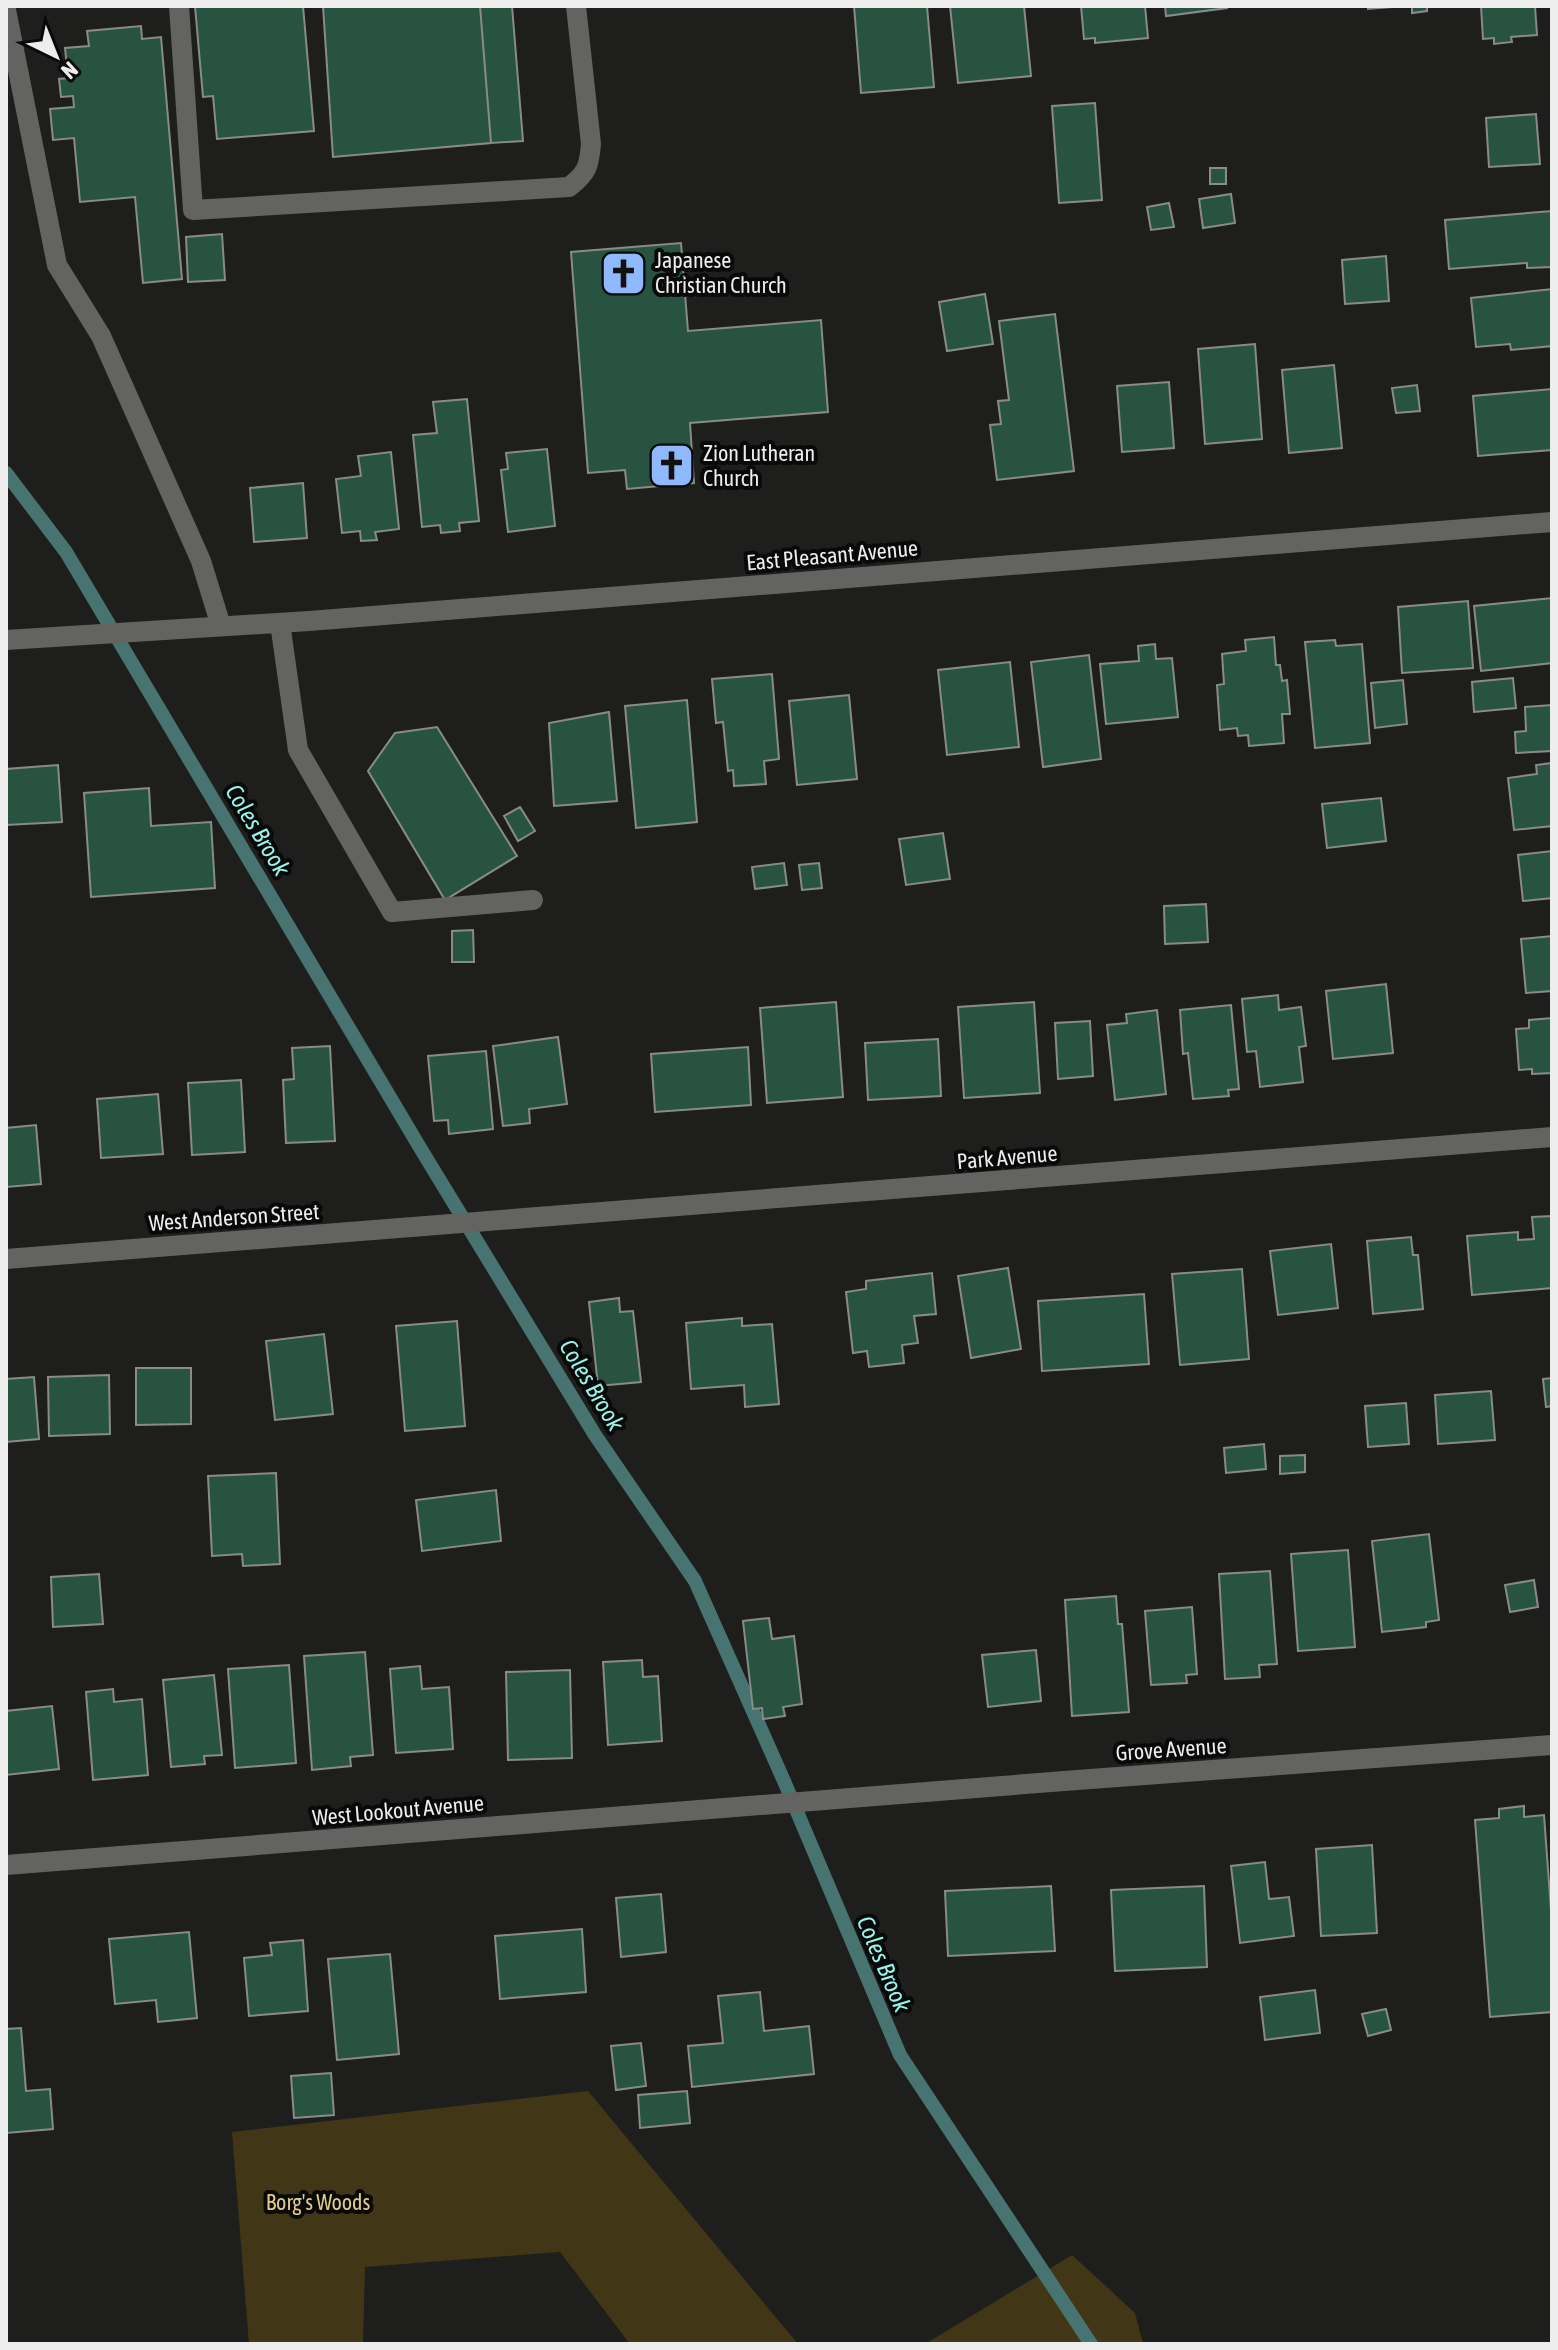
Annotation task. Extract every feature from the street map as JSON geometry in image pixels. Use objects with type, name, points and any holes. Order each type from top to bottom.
[{"type":"street","points":[[179,6],[193,210],[569,187],[585,174],[591,144],[576,6]]},
{"type":"street","points":[[6,10],[57,265],[101,336],[201,561],[221,626]]},
{"type":"street","name":"East Pleasant Avenue","points":[[6,640],[280,623],[1552,522]]},
{"type":"street","points":[[280,623],[298,750],[392,912],[533,900]]},
{"type":"street","name":"Park Avenue","points":[[466,1223],[1552,1137]]},
{"type":"street","name":"West Anderson Street","points":[[6,1259],[466,1223]]},
{"type":"street","name":"Grove Avenue","points":[[793,1802],[1552,1745]]},
{"type":"street","name":"West Lookout Avenue","points":[[6,1865],[793,1802]]},
{"type":"green space","name":"Borg's Woods","points":[[588,2091],[798,2344],[630,2344],[560,2252],[365,2267],[363,2344],[249,2344],[232,2132]]},
{"type":"green space","points":[[1072,2255],[1135,2313],[1143,2344],[925,2344]]},
{"type":"building","points":[[195,6],[303,6],[314,131],[217,139],[213,96],[203,97]]},
{"type":"building","points":[[323,6],[480,6],[491,143],[333,157]]},
{"type":"building","points":[[480,6],[512,6],[523,141],[491,143]]},
{"type":"building","points":[[854,6],[927,6],[934,87],[861,93]]},
{"type":"building","points":[[950,6],[1024,6],[1031,76],[958,83]]},
{"type":"building","points":[[1081,6],[1145,6],[1148,38],[1095,43],[1095,38],[1084,39]]},
{"type":"building","points":[[1165,6],[1227,6],[1227,8],[1166,16]]},
{"type":"building","points":[[1368,6],[1405,6],[1368,9]]},
{"type":"building","points":[[1412,6],[1427,6],[1427,11],[1412,13]]},
{"type":"building","points":[[1481,6],[1535,6],[1537,35],[1511,37],[1512,42],[1494,44],[1494,38],[1483,39]]},
{"type":"building","points":[[141,26],[142,39],[161,37],[182,279],[143,283],[135,197],[80,202],[74,138],[53,140],[50,109],[74,107],[73,96],[61,97],[59,79],[68,78],[65,48],[89,46],[87,31]]},
{"type":"building","points":[[1095,103],[1102,200],[1059,203],[1052,106]]},
{"type":"building","points":[[1536,114],[1540,164],[1489,167],[1486,118]]},
{"type":"building","points":[[1210,168],[1226,168],[1226,184],[1210,184]]},
{"type":"building","points":[[1231,194],[1235,223],[1203,228],[1199,199]]},
{"type":"building","points":[[1169,203],[1174,227],[1151,230],[1147,207]]},
{"type":"building","points":[[1552,211],[1552,267],[1527,268],[1527,263],[1449,269],[1445,220]]},
{"type":"building","points":[[222,234],[225,280],[188,282],[186,237]]},
{"type":"building","points":[[681,243],[688,331],[821,320],[828,412],[690,423],[694,483],[627,489],[625,470],[588,473],[571,252]]},
{"type":"building","points":[[1386,256],[1389,301],[1345,304],[1342,260]]},
{"type":"building","points":[[1552,289],[1552,346],[1511,350],[1510,344],[1476,347],[1471,298]]},
{"type":"building","points":[[985,294],[993,344],[947,351],[939,302]]},
{"type":"building","points":[[1055,314],[1074,471],[997,480],[990,425],[1001,424],[998,401],[1009,400],[999,321]]},
{"type":"building","points":[[1255,344],[1262,439],[1205,444],[1198,349]]},
{"type":"building","points":[[1334,365],[1342,448],[1289,453],[1282,370]]},
{"type":"building","points":[[1169,382],[1174,448],[1122,452],[1117,386]]},
{"type":"building","points":[[1417,385],[1420,411],[1396,413],[1392,388]]},
{"type":"building","points":[[1552,389],[1552,450],[1478,456],[1473,396]]},
{"type":"building","points":[[467,399],[479,521],[459,523],[460,531],[441,533],[440,525],[422,527],[413,435],[437,433],[433,402]]},
{"type":"building","points":[[547,449],[555,526],[508,532],[501,470],[508,469],[506,453]]},
{"type":"building","points":[[391,452],[399,529],[375,532],[377,540],[361,541],[360,531],[342,533],[336,479],[361,476],[358,456]]},
{"type":"building","points":[[303,483],[307,538],[254,542],[250,488]]},
{"type":"building","points":[[1552,598],[1552,663],[1481,671],[1474,606]]},
{"type":"building","points":[[1468,601],[1473,668],[1402,673],[1398,607]]},
{"type":"building","points":[[1274,637],[1276,665],[1280,665],[1282,681],[1287,680],[1290,714],[1282,714],[1284,743],[1249,746],[1248,735],[1238,736],[1237,728],[1220,730],[1217,685],[1224,684],[1222,654],[1246,651],[1245,640]]},
{"type":"building","points":[[1335,640],[1336,646],[1362,644],[1370,743],[1315,748],[1305,642]]},
{"type":"building","points":[[1155,644],[1156,659],[1172,658],[1178,717],[1106,724],[1100,664],[1139,661],[1138,646]]},
{"type":"building","points":[[1089,655],[1101,759],[1043,767],[1031,662]]},
{"type":"building","points":[[1010,662],[1019,747],[947,755],[938,670]]},
{"type":"building","points":[[772,674],[779,759],[764,761],[766,784],[734,786],[733,770],[728,771],[723,722],[716,723],[712,679]]},
{"type":"building","points":[[1513,678],[1516,708],[1474,712],[1472,682]]},
{"type":"building","points":[[1403,680],[1407,724],[1375,728],[1371,683]]},
{"type":"building","points":[[849,695],[857,779],[797,785],[789,701]]},
{"type":"building","points":[[687,700],[697,822],[636,828],[625,706]]},
{"type":"building","points":[[1552,705],[1552,751],[1516,753],[1515,732],[1526,731],[1525,707]]},
{"type":"building","points":[[609,712],[617,801],[554,806],[549,723]]},
{"type":"building","points":[[437,727],[517,856],[445,900],[368,771],[395,733]]},
{"type":"building","points":[[1552,763],[1552,826],[1514,830],[1508,778],[1537,774],[1536,765]]},
{"type":"building","points":[[58,765],[62,822],[6,825],[6,769]]},
{"type":"building","points":[[149,788],[151,826],[211,822],[215,888],[91,897],[84,793]]},
{"type":"building","points":[[1381,798],[1386,841],[1327,848],[1322,804]]},
{"type":"building","points":[[520,807],[535,831],[518,841],[504,816]]},
{"type":"building","points":[[943,833],[950,879],[906,885],[899,839]]},
{"type":"building","points":[[1552,851],[1552,898],[1523,901],[1518,855]]},
{"type":"building","points":[[784,863],[787,885],[755,889],[752,867]]},
{"type":"building","points":[[819,863],[822,888],[802,890],[799,865]]},
{"type":"building","points":[[1206,904],[1208,942],[1165,944],[1164,906]]},
{"type":"building","points":[[473,930],[474,962],[452,962],[452,931]]},
{"type":"building","points":[[1552,936],[1552,991],[1526,993],[1521,939]]},
{"type":"building","points":[[1386,984],[1393,1053],[1333,1059],[1326,991]]},
{"type":"building","points":[[1278,995],[1279,1010],[1301,1007],[1306,1046],[1299,1047],[1303,1082],[1260,1087],[1256,1051],[1247,1052],[1242,999]]},
{"type":"building","points":[[836,1002],[843,1097],[767,1103],[760,1008]]},
{"type":"building","points":[[1034,1002],[1040,1093],[964,1098],[958,1007]]},
{"type":"building","points":[[1231,1005],[1239,1089],[1228,1090],[1229,1096],[1193,1099],[1188,1053],[1183,1054],[1180,1010]]},
{"type":"building","points":[[1157,1010],[1166,1094],[1115,1100],[1107,1025],[1127,1023],[1126,1014]]},
{"type":"building","points":[[1552,1018],[1552,1073],[1532,1074],[1532,1069],[1519,1070],[1516,1029],[1529,1028],[1529,1020]]},
{"type":"building","points":[[1090,1021],[1093,1076],[1058,1079],[1055,1023]]},
{"type":"building","points":[[558,1037],[567,1104],[529,1109],[530,1123],[503,1126],[493,1046]]},
{"type":"building","points":[[938,1039],[941,1096],[868,1100],[865,1043]]},
{"type":"building","points":[[330,1046],[335,1141],[286,1143],[283,1080],[294,1079],[292,1048]]},
{"type":"building","points":[[748,1047],[751,1105],[655,1112],[651,1054]]},
{"type":"building","points":[[486,1051],[493,1129],[449,1134],[448,1120],[434,1121],[428,1056]]},
{"type":"building","points":[[241,1080],[245,1152],[192,1155],[188,1083]]},
{"type":"building","points":[[158,1094],[163,1154],[101,1158],[97,1099]]},
{"type":"building","points":[[36,1125],[41,1184],[6,1187],[6,1128]]},
{"type":"building","points":[[1552,1216],[1552,1288],[1472,1295],[1467,1236],[1518,1232],[1518,1240],[1534,1239],[1532,1217]]},
{"type":"building","points":[[1411,1237],[1413,1255],[1418,1255],[1423,1309],[1373,1314],[1367,1241]]},
{"type":"building","points":[[1331,1244],[1338,1308],[1278,1315],[1270,1251]]},
{"type":"building","points":[[1008,1268],[1021,1349],[971,1358],[958,1276]]},
{"type":"building","points":[[1242,1269],[1249,1359],[1180,1365],[1172,1274]]},
{"type":"building","points":[[932,1273],[936,1314],[914,1316],[918,1343],[902,1345],[904,1363],[869,1367],[867,1351],[853,1353],[846,1292],[866,1289],[866,1281]]},
{"type":"building","points":[[1144,1294],[1149,1364],[1042,1371],[1038,1301]]},
{"type":"building","points":[[619,1298],[620,1312],[633,1311],[641,1382],[598,1386],[589,1302]]},
{"type":"building","points":[[742,1318],[742,1326],[772,1324],[779,1404],[745,1407],[744,1385],[691,1389],[686,1323]]},
{"type":"building","points":[[457,1321],[465,1426],[405,1431],[396,1326]]},
{"type":"building","points":[[324,1334],[333,1414],[275,1420],[266,1341]]},
{"type":"building","points":[[136,1368],[191,1368],[191,1424],[136,1425]]},
{"type":"building","points":[[109,1375],[110,1434],[49,1436],[48,1377]]},
{"type":"building","points":[[34,1377],[39,1439],[6,1442],[6,1379]]},
{"type":"building","points":[[1552,1378],[1552,1406],[1546,1407],[1543,1379]]},
{"type":"building","points":[[1491,1391],[1495,1440],[1438,1444],[1435,1395]]},
{"type":"building","points":[[1406,1403],[1409,1444],[1368,1447],[1365,1406]]},
{"type":"building","points":[[1264,1444],[1266,1469],[1226,1473],[1224,1448]]},
{"type":"building","points":[[1305,1455],[1305,1472],[1280,1474],[1280,1456]]},
{"type":"building","points":[[276,1473],[280,1564],[243,1566],[242,1554],[212,1556],[208,1476]]},
{"type":"building","points":[[496,1490],[501,1541],[422,1551],[416,1500]]},
{"type":"building","points":[[1429,1534],[1439,1620],[1426,1622],[1426,1627],[1382,1632],[1372,1541]]},
{"type":"building","points":[[1348,1550],[1355,1647],[1298,1651],[1291,1554]]},
{"type":"building","points":[[1270,1571],[1277,1664],[1259,1665],[1260,1677],[1225,1679],[1219,1574]]},
{"type":"building","points":[[99,1574],[103,1624],[53,1627],[51,1577]]},
{"type":"building","points":[[1534,1580],[1538,1607],[1510,1612],[1505,1585]]},
{"type":"building","points":[[1116,1596],[1118,1624],[1122,1624],[1129,1712],[1072,1716],[1065,1600]]},
{"type":"building","points":[[1192,1607],[1197,1674],[1186,1675],[1187,1683],[1151,1685],[1145,1611]]},
{"type":"building","points":[[769,1618],[772,1639],[794,1636],[802,1704],[783,1707],[785,1716],[763,1719],[762,1708],[753,1709],[743,1621]]},
{"type":"building","points":[[1036,1650],[1041,1701],[988,1707],[982,1655]]},
{"type":"building","points":[[365,1652],[373,1755],[350,1757],[351,1766],[312,1770],[304,1656]]},
{"type":"building","points":[[642,1660],[643,1677],[658,1676],[662,1741],[608,1745],[603,1662]]},
{"type":"building","points":[[289,1665],[296,1763],[235,1768],[228,1669]]},
{"type":"building","points":[[420,1666],[422,1689],[449,1687],[453,1749],[396,1753],[390,1669]]},
{"type":"building","points":[[570,1670],[572,1758],[508,1760],[506,1672]]},
{"type":"building","points":[[214,1675],[222,1755],[204,1756],[205,1764],[171,1767],[163,1680]]},
{"type":"building","points":[[113,1689],[114,1702],[142,1699],[148,1775],[93,1780],[86,1692]]},
{"type":"building","points":[[52,1706],[59,1769],[6,1775],[6,1711]]},
{"type":"building","points":[[1524,1806],[1524,1817],[1544,1815],[1552,1924],[1552,2012],[1490,2017],[1475,1820],[1499,1818],[1499,1809]]},
{"type":"building","points":[[1372,1845],[1377,1933],[1321,1936],[1316,1849]]},
{"type":"building","points":[[1265,1862],[1269,1899],[1289,1897],[1294,1936],[1240,1943],[1231,1866]]},
{"type":"building","points":[[1051,1886],[1055,1951],[948,1956],[945,1891]]},
{"type":"building","points":[[1204,1886],[1207,1967],[1115,1971],[1111,1890]]},
{"type":"building","points":[[661,1894],[666,1952],[621,1957],[616,1898]]},
{"type":"building","points":[[582,1929],[586,1992],[500,1999],[495,1936]]},
{"type":"building","points":[[189,1932],[197,2018],[158,2022],[156,2000],[115,2004],[109,1939]]},
{"type":"building","points":[[303,1940],[308,2011],[249,2016],[244,1958],[272,1955],[270,1943]]},
{"type":"building","points":[[390,1954],[399,2054],[337,2060],[328,1959]]},
{"type":"building","points":[[1315,1990],[1320,2033],[1265,2040],[1260,1997]]},
{"type":"building","points":[[760,1992],[764,2031],[809,2026],[814,2074],[692,2087],[688,2046],[723,2043],[718,1996]]},
{"type":"building","points":[[1386,2009],[1391,2030],[1368,2036],[1362,2014]]},
{"type":"building","points":[[21,2028],[26,2091],[50,2089],[53,2129],[6,2133],[6,2029]]},
{"type":"building","points":[[641,2043],[646,2086],[616,2090],[611,2046]]},
{"type":"building","points":[[331,2073],[334,2115],[294,2118],[291,2076]]},
{"type":"building","points":[[687,2091],[690,2123],[640,2128],[638,2095]]},
{"type":"waterway","name":"Coles Brook","points":[[6,473],[66,552],[422,1151],[595,1435],[695,1581],[900,2055],[1091,2344]]},
{"type":"place","name":"Japanese Christian Church","points":[[624,273]]},
{"type":"place","name":"Zion Lutheran Church","points":[[672,466]]}]
